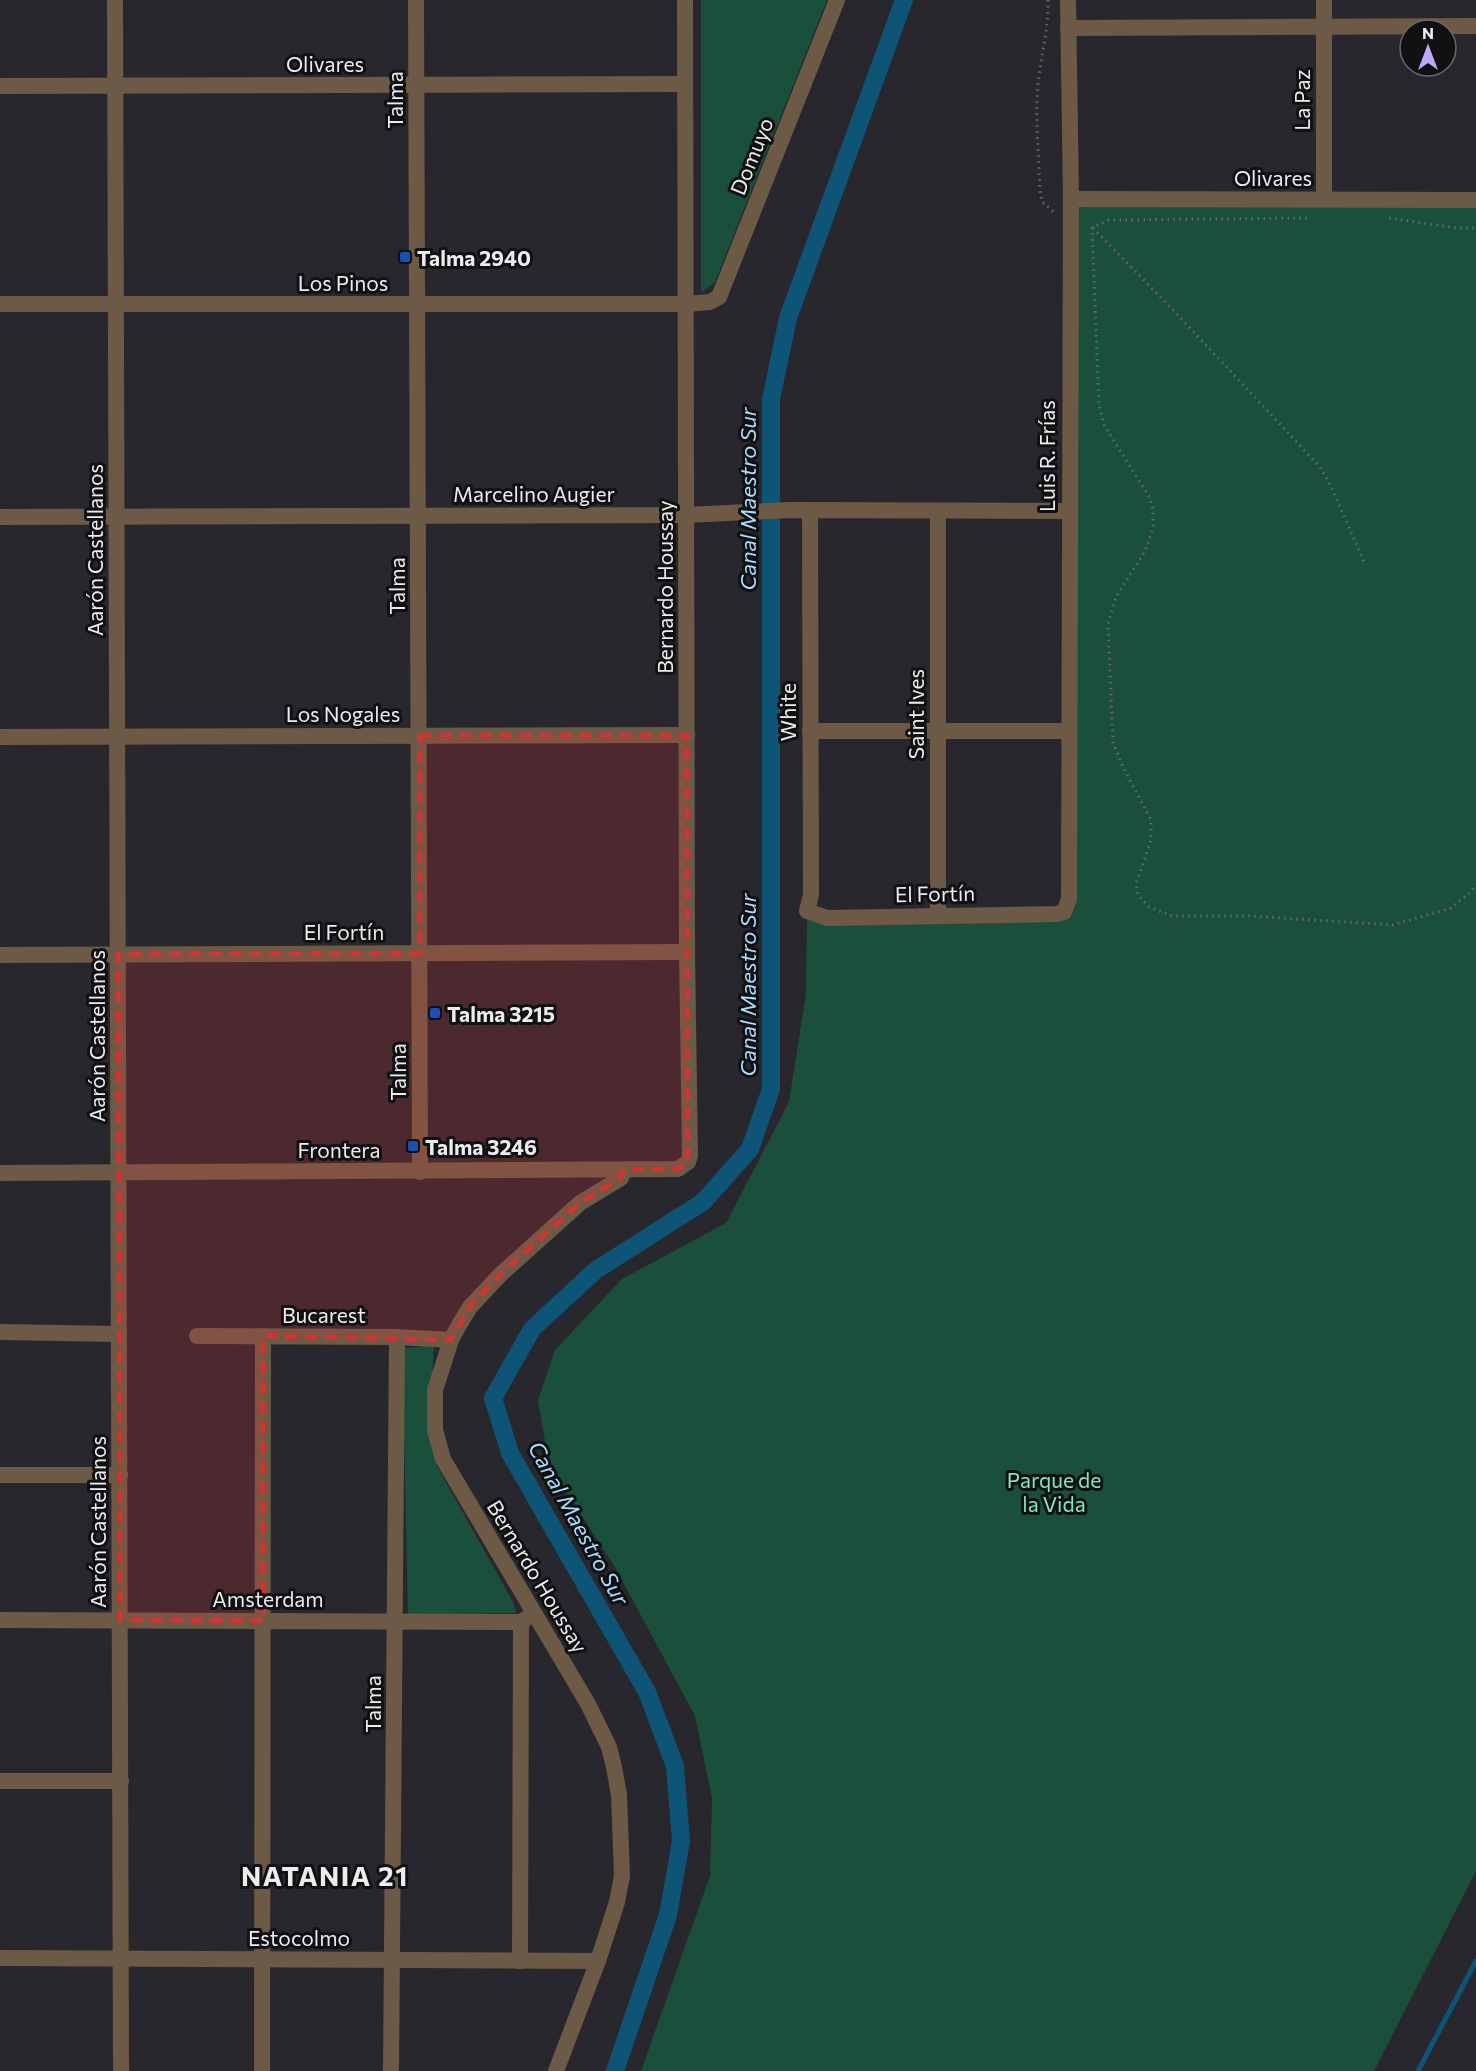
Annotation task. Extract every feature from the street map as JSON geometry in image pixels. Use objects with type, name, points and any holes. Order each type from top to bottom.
[{"type":"street","name":"Aarón Castellanos","points":[[115,0],[122,2071]]},
{"type":"street","name":"Talma","points":[[416,0],[420,1172]]},
{"type":"street","name":"Bernardo Houssay","points":[[678,1170],[688,1162],[690,1156],[687,952],[685,0]]},
{"type":"street","name":"Domuyo","points":[[686,304],[710,302],[719,297],[837,0]]},
{"type":"street","name":"Luis R. Frías","points":[[1064,912],[1069,899],[1068,511],[1071,199],[1068,0]]},
{"type":"street","name":"La Paz","points":[[1324,0],[1324,199]]},
{"type":"street","points":[[1068,28],[1476,26]]},
{"type":"street","name":"Olivares","points":[[0,86],[685,84]]},
{"type":"street","name":"Olivares","points":[[1071,199],[1476,200]]},
{"type":"street","name":"Los Pinos","points":[[0,304],[686,304]]},
{"type":"street","name":"Marcelino Augier","points":[[0,517],[686,515],[790,510],[1068,511]]},
{"type":"street","name":"White","points":[[807,911],[811,895],[810,511]]},
{"type":"street","name":"Saint Ives","points":[[938,511],[938,916]]},
{"type":"street","points":[[810,731],[1068,731]]},
{"type":"street","name":"Los Nogales","points":[[0,737],[687,735]]},
{"type":"street","name":"El Fortín","points":[[807,911],[827,918],[1064,912]]},
{"type":"street","name":"El Fortín","points":[[0,955],[687,952]]},
{"type":"street","name":"Bernardo Houssay","points":[[556,2071],[598,1961],[617,1902],[622,1876],[619,1796],[614,1767],[609,1747],[588,1704],[528,1618],[442,1459],[435,1430],[435,1390],[451,1340],[470,1307],[500,1275],[580,1203],[621,1178],[624,1170]]},
{"type":"street","name":"Frontera","points":[[0,1173],[678,1170]]},
{"type":"street","points":[[0,1332],[119,1334]]},
{"type":"street","name":"Bucarest","points":[[197,1336],[397,1337],[451,1340]]},
{"type":"street","points":[[262,2071],[263,1336]]},
{"type":"street","name":"Talma","points":[[392,2071],[397,1337]]},
{"type":"street","points":[[0,1475],[120,1475]]},
{"type":"street","points":[[520,1961],[528,1618]]},
{"type":"street","name":"Amsterdam","points":[[0,1620],[395,1621],[528,1618]]},
{"type":"street","points":[[0,1781],[121,1781]]},
{"type":"street","name":"Estocolmo","points":[[0,1958],[598,1961]]},
{"type":"path","points":[[1048,0],[1037,98],[1041,202],[1050,210],[1071,219]]},
{"type":"path","points":[[1092,228],[1109,220],[1308,218]]},
{"type":"path","points":[[1379,218],[1457,228],[1476,228]]},
{"type":"path","points":[[1092,228],[1175,312],[1319,466],[1329,482],[1365,564]]},
{"type":"path","points":[[1092,228],[1099,405],[1104,425],[1150,498],[1154,510],[1154,528],[1144,551],[1116,597],[1108,624],[1113,742],[1123,767],[1152,820],[1152,840],[1136,884],[1138,895],[1149,907],[1172,916],[1249,916],[1393,925],[1451,908],[1472,892],[1476,884]]},
{"type":"highlighted area","points":[[420,735],[687,735],[688,1162],[678,1169],[624,1170],[621,1178],[580,1203],[500,1275],[470,1307],[451,1340],[263,1336],[263,1621],[120,1620],[118,954],[419,953]]},
{"type":"green space","points":[[701,0],[827,0],[715,282],[701,293]]},
{"type":"green space","name":"Parque de la Vida","points":[[1071,199],[1476,200],[1476,1871],[1374,2071],[641,2071],[710,1876],[712,1798],[695,1716],[616,1569],[549,1465],[538,1400],[555,1350],[622,1279],[726,1223],[789,1102],[806,994],[807,911],[1064,912]]},
{"type":"green space","points":[[434,1346],[429,1433],[437,1466],[513,1602],[516,1613],[408,1615],[402,1348]]},
{"type":"waterway","name":"Canal Maestro Sur","points":[[615,2071],[668,1915],[681,1841],[675,1766],[647,1692],[510,1453],[493,1398],[532,1329],[596,1270],[703,1202],[750,1149],[771,1089],[771,399],[788,318],[904,0]]},
{"type":"waterway","points":[[1418,2071],[1476,1961]]},
{"type":"place","name":"Talma 2940","points":[[405,257]]},
{"type":"place","name":"Talma 3215","points":[[435,1013]]},
{"type":"place","name":"Talma 3246","points":[[413,1146]]},
{"type":"district","name":"NATANIA 21","points":[[325,1875]]}]
